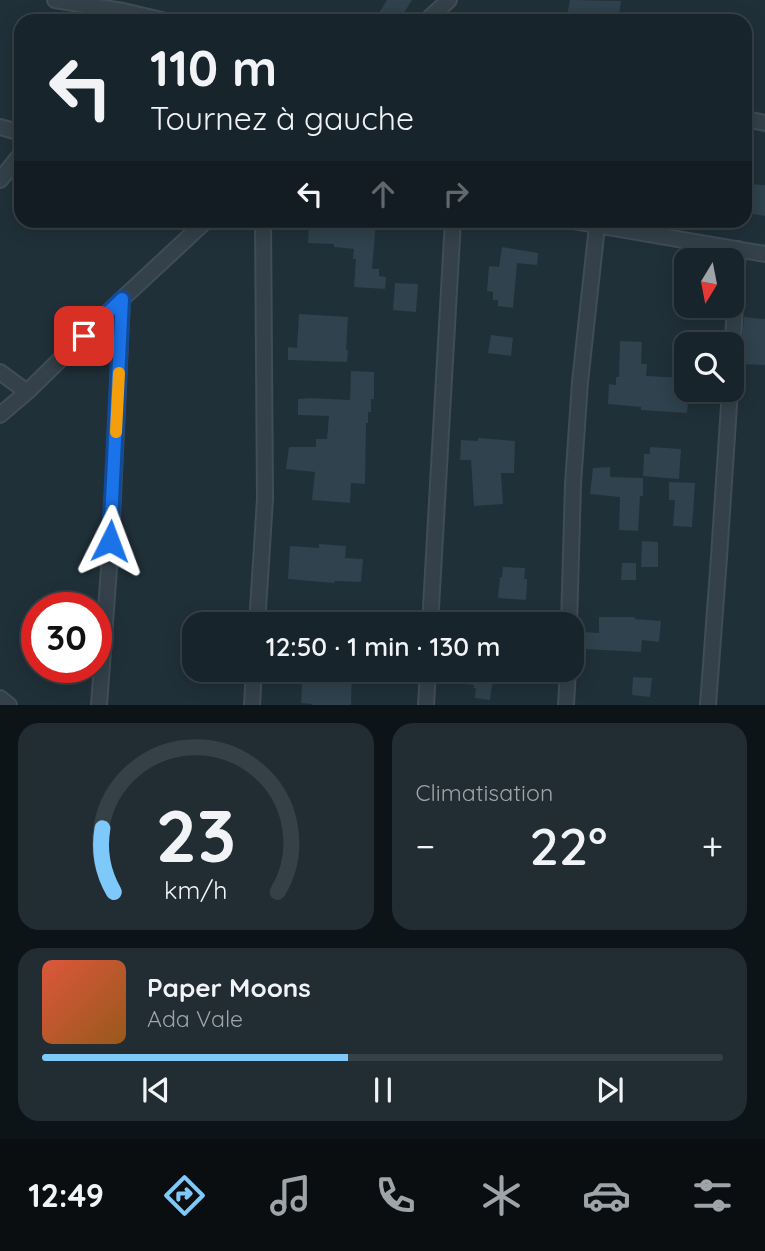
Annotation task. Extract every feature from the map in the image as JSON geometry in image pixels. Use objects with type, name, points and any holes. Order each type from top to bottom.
[{"type":"street","points":[[55,0],[136,14]]},
{"type":"street","points":[[434,14],[449,0]]},
{"type":"street","points":[[0,180],[14,163]]},
{"type":"street","points":[[0,415],[198,228]]},
{"type":"street","points":[[258,612],[265,499],[263,228]]},
{"type":"street","points":[[431,612],[453,228]]},
{"type":"street","points":[[569,612],[573,484],[580,382],[597,228]]},
{"type":"street","points":[[609,228],[732,248]]},
{"type":"street","points":[[744,250],[765,254]]},
{"type":"street","points":[[99,705],[122,299]]},
{"type":"street","points":[[0,372],[27,392]]},
{"type":"street","points":[[708,705],[729,402]]},
{"type":"street","points":[[251,705],[253,682]]},
{"type":"street","points":[[426,705],[427,682]]},
{"type":"street","points":[[566,705],[567,682]]},
{"type":"street","points":[[0,698],[9,705]]},
{"type":"building","points":[[387,0],[412,0],[403,14],[378,14]]},
{"type":"building","points":[[570,0],[621,1],[619,14],[567,14]]},
{"type":"building","points":[[752,184],[765,185],[765,216],[752,214]]},
{"type":"building","points":[[309,228],[376,228],[372,269],[379,269],[379,276],[386,277],[385,289],[354,287],[354,249],[334,247],[334,244],[308,243]]},
{"type":"building","points":[[502,247],[538,253],[537,265],[517,263],[513,308],[498,306],[498,300],[493,300],[493,292],[487,291],[489,266],[499,267]]},
{"type":"building","points":[[395,283],[418,284],[416,312],[393,310]]},
{"type":"building","points":[[299,314],[348,317],[347,362],[288,360],[288,347],[297,348]]},
{"type":"building","points":[[744,317],[765,319],[765,365],[744,364]]},
{"type":"building","points":[[491,335],[513,338],[511,356],[488,353]]},
{"type":"building","points":[[620,341],[642,342],[641,364],[647,364],[646,376],[674,377],[674,402],[688,402],[687,413],[641,410],[641,407],[608,404],[609,384],[616,385],[616,377],[619,377]]},
{"type":"building","points":[[351,371],[374,372],[374,399],[371,399],[371,412],[368,412],[366,423],[365,484],[351,483],[350,503],[312,500],[315,472],[286,469],[289,447],[316,447],[316,439],[327,439],[329,416],[298,415],[298,399],[350,400]]},
{"type":"building","points":[[478,438],[515,441],[514,473],[501,473],[503,504],[474,506],[471,460],[460,460],[461,440],[478,441]]},
{"type":"building","points":[[650,447],[681,449],[679,479],[643,476],[644,454],[650,454]]},
{"type":"building","points":[[610,467],[610,477],[643,478],[638,531],[619,530],[620,497],[590,494],[593,468]]},
{"type":"building","points":[[669,482],[695,483],[692,527],[673,526],[675,500],[669,500]]},
{"type":"building","points":[[642,541],[658,542],[658,567],[641,567]]},
{"type":"building","points":[[319,544],[346,546],[345,558],[363,559],[361,582],[334,583],[288,579],[290,546],[319,548]]},
{"type":"building","points":[[622,563],[636,563],[636,580],[621,580]]},
{"type":"building","points":[[503,567],[525,568],[526,600],[498,598]]},
{"type":"building","points":[[599,617],[635,617],[661,621],[659,642],[642,640],[641,652],[584,649],[584,632],[599,633]]},
{"type":"building","points":[[633,677],[652,678],[650,697],[632,695]]},
{"type":"building","points":[[302,682],[352,682],[351,705],[301,703]]},
{"type":"building","points":[[452,682],[492,682],[490,700],[475,698],[474,685]]},
{"type":"slow traffic","points":[[116,432],[119,373]]},
{"type":"route","points":[[84,336],[122,299],[110,541]]}]
